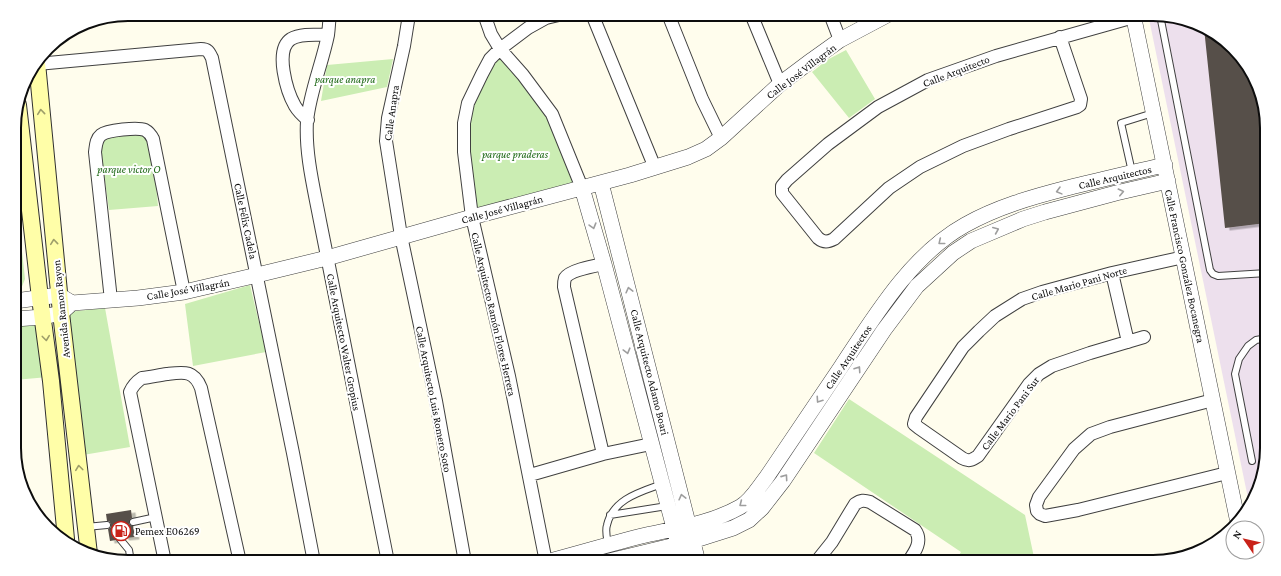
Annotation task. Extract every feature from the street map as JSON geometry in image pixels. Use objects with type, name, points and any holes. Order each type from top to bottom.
[{"type":"main road","name":"Avenida Ramon Rayon","points":[[38,70],[64,304],[88,547]]},
{"type":"main road","name":"Avenida Ramon Rayon","points":[[21,131],[57,434],[66,535]]},
{"type":"street","name":"Calle Arquitecto Walter Gropius","points":[[329,21],[328,35],[313,92],[308,120],[307,138],[311,176],[387,555]]},
{"type":"street","name":"Calle Anapra","points":[[401,236],[386,141],[388,118],[408,21]]},
{"type":"street","points":[[486,21],[491,34],[500,49],[523,75],[552,114],[582,188]]},
{"type":"street","name":"Calle Arquitecto Ramón Flores Herrera","points":[[541,21],[528,28],[500,49],[490,59],[468,103],[464,123],[464,152],[472,216],[509,376],[530,475],[545,555]]},
{"type":"street","points":[[595,21],[655,168]]},
{"type":"street","points":[[671,21],[702,99],[721,138]]},
{"type":"street","points":[[754,21],[780,84]]},
{"type":"street","points":[[833,21],[840,40]]},
{"type":"street","name":"Calle José Villagrán","points":[[64,304],[184,292],[257,275],[327,258],[472,216],[601,183],[688,158],[706,149],[721,138],[780,84],[840,40],[875,21]]},
{"type":"street","name":"Calle Arquitecto","points":[[1060,37],[1081,99],[1080,104],[1077,107],[969,143],[920,167],[889,188],[834,239],[825,242],[818,238],[782,193],[782,186],[787,180],[828,144],[878,107],[928,80],[996,56],[1060,37],[1116,21]]},
{"type":"street","name":"Calle Francisco González Bocanegra","points":[[1135,21],[1236,515]]},
{"type":"street","points":[[308,120],[296,108],[289,94],[285,79],[284,48],[286,43],[298,36],[328,35]]},
{"type":"street","name":"Calle Félix Cadela","points":[[43,63],[201,49],[206,49],[210,52],[257,275],[313,555]]},
{"type":"street","points":[[111,300],[96,152],[96,143],[102,134],[108,131],[143,129],[151,134],[184,292]]},
{"type":"street","name":"Calle Arquitectos","points":[[573,555],[689,526],[727,514],[741,506],[753,495],[766,478],[864,332],[902,279],[925,255],[964,225],[991,212],[1015,203],[1132,172],[1165,165]]},
{"type":"street","name":"Calle Arquitectos","points":[[640,555],[733,528],[754,516],[783,481],[884,330],[917,286],[953,253],[971,241],[1023,219],[1116,193],[1168,181]]},
{"type":"street","name":"Calle Arquitecto Adamo Boari","points":[[601,183],[689,526],[684,555]]},
{"type":"street","name":"Calle Arquitecto Adamo Boari","points":[[582,188],[604,264],[673,529],[685,542],[693,555]]},
{"type":"street","points":[[964,225],[971,241]]},
{"type":"street","name":"Calle Arquitecto Luis Romero Soto","points":[[401,236],[436,402],[464,555]]},
{"type":"street","name":"Calle Mario Pani Norte","points":[[969,461],[962,458],[914,424],[916,417],[963,347],[979,330],[995,316],[1022,299],[1112,273],[1184,257]]},
{"type":"street","points":[[603,454],[564,282],[568,274],[604,264]]},
{"type":"street","points":[[1112,273],[1128,342]]},
{"type":"street","points":[[21,300],[40,298],[64,304]]},
{"type":"street","points":[[21,318],[43,316],[64,304]]},
{"type":"street","name":"Calle Mario Pani Sur","points":[[969,461],[978,456],[1029,384],[1039,374],[1052,366],[1144,337]]},
{"type":"street","points":[[164,555],[130,392],[133,385],[142,378],[182,372],[189,373],[199,381],[238,555]]},
{"type":"street","points":[[1213,400],[1110,427],[1091,434],[1074,449],[1038,497],[1036,505],[1037,511],[1045,516],[1078,510],[1227,473]]},
{"type":"street","points":[[808,416],[821,425]]},
{"type":"street","points":[[530,475],[603,454],[651,444]]},
{"type":"street","points":[[822,555],[832,542],[855,504],[864,500],[870,502],[915,530],[919,539],[918,546],[912,555]]},
{"type":"lane","points":[[1161,21],[1210,270],[1213,274],[1218,276],[1260,273]]},
{"type":"lane","points":[[1132,172],[1121,123],[1154,113]]},
{"type":"lane","points":[[1252,461],[1236,374],[1239,359],[1248,346],[1256,340],[1260,339]]},
{"type":"lane","points":[[608,546],[606,527],[610,515],[625,499],[631,495],[662,484]]},
{"type":"lane","points":[[610,515],[667,506]]},
{"type":"lane","points":[[133,522],[156,518]]},
{"type":"lane","points":[[86,527],[107,525]]},
{"type":"lane","points":[[120,539],[129,550],[130,555]]},
{"type":"shaded area","points":[[1149,21],[1174,23],[1194,29],[1207,35],[1229,52],[1246,74],[1252,87],[1259,114],[1260,448],[1258,469],[1248,498]]},
{"type":"green space","name":"parque praderas","points":[[500,49],[538,94],[582,188],[472,217],[464,123]]},
{"type":"green space","points":[[846,50],[875,99],[849,118],[812,72],[827,60]]},
{"type":"green space","name":"parque anapra","points":[[393,59],[387,87],[321,101],[327,65]]},
{"type":"green space","name":"parque victor O","points":[[151,134],[158,206],[109,210],[99,138]]},
{"type":"green space","points":[[21,242],[25,279],[21,289]]},
{"type":"green space","points":[[250,285],[266,352],[193,366],[185,304]]},
{"type":"green space","points":[[105,308],[130,447],[83,455],[68,312]]},
{"type":"green space","points":[[42,311],[48,377],[21,379],[21,313]]},
{"type":"green space","points":[[849,399],[1025,515],[1034,555],[959,555],[961,552],[814,453]]},
{"type":"green space","points":[[678,544],[681,555],[644,555]]},
{"type":"building","points":[[1205,34],[1229,52],[1246,74],[1252,87],[1259,114],[1260,224],[1225,228]]},
{"type":"building","name":"Pemex E06269","points":[[131,510],[132,518],[130,519],[129,523],[133,526],[135,537],[125,538],[120,535],[117,536],[116,540],[110,541],[108,529],[111,527],[111,524],[107,521],[106,514]]},
{"type":"place","name":"Pemex E06269","points":[[121,531]]}]
